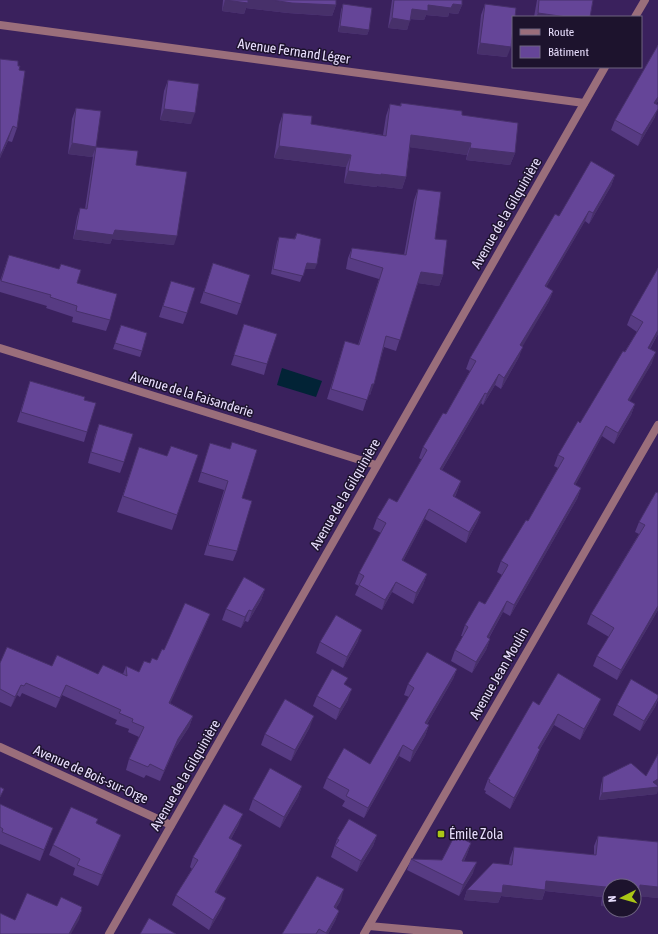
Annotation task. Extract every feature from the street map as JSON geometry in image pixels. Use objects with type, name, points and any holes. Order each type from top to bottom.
[{"type":"street","points":[[636,16],[645,0]]},
{"type":"street","name":"Avenue Fernand Léger","points":[[0,25],[584,103]]},
{"type":"street","name":"Avenue de la Gilquinière","points":[[109,934],[604,68]]},
{"type":"street","name":"Avenue de la Faisanderie","points":[[0,348],[376,465]]},
{"type":"street","name":"Avenue Jean Moulin","points":[[364,934],[658,425]]},
{"type":"street","name":"Avenue de Bois-sur-Orge","points":[[0,748],[171,825]]},
{"type":"street","points":[[369,926],[459,934]]},
{"type":"water","points":[[282,368],[322,381],[316,397],[277,385]]},
{"type":"building","points":[[225,0],[248,0],[248,3]]},
{"type":"building","points":[[272,0],[336,0],[336,5],[292,3]]},
{"type":"building","points":[[394,0],[462,0],[462,5],[453,4],[451,8],[428,5],[428,11],[412,9],[410,21],[392,18]]},
{"type":"building","points":[[539,0],[593,0],[590,16],[560,16],[538,13]]},
{"type":"building","points":[[343,4],[372,8],[369,30],[340,26]]},
{"type":"building","points":[[485,4],[516,8],[515,16],[512,16],[511,47],[480,43]]},
{"type":"building","points":[[658,45],[658,97],[654,103],[658,105],[658,109],[642,135],[615,120]]},
{"type":"building","points":[[0,59],[18,61],[18,66],[20,66],[19,70],[25,71],[17,128],[13,126],[0,156]]},
{"type":"building","points":[[168,80],[199,84],[195,113],[164,109]]},
{"type":"building","points":[[401,103],[462,111],[462,115],[518,123],[515,153],[470,148],[471,143],[411,135],[406,177],[348,171],[351,155],[279,146],[283,113],[312,116],[311,124],[386,136],[390,104],[401,106]]},
{"type":"building","points":[[76,108],[101,111],[96,147],[72,143]]},
{"type":"building","points":[[96,147],[138,151],[136,165],[187,172],[177,236],[115,230],[113,235],[76,230],[80,208],[87,209]]},
{"type":"building","points":[[591,161],[615,175],[593,213],[589,211],[545,286],[553,291],[520,345],[523,347],[504,378],[499,374],[487,394],[485,393],[440,469],[461,481],[453,496],[481,512],[469,532],[429,509],[402,560],[427,574],[416,593],[396,582],[385,600],[359,585],[364,576],[359,573],[386,523],[377,518],[389,498],[397,502],[427,450],[423,447],[443,413],[446,414],[476,361],[470,358],[555,214],[559,216]]},
{"type":"building","points":[[418,189],[441,192],[435,239],[447,240],[443,275],[421,272],[400,340],[386,336],[374,384],[372,384],[367,400],[331,389],[345,341],[359,345],[383,268],[350,258],[352,248],[406,255]]},
{"type":"building","points":[[297,233],[321,239],[317,264],[307,263],[303,276],[273,269],[279,237],[295,239]]},
{"type":"building","points":[[9,255],[59,269],[61,264],[81,270],[77,283],[117,294],[110,320],[76,311],[77,306],[50,297],[51,295],[1,281]]},
{"type":"building","points":[[213,263],[250,275],[241,304],[204,292]]},
{"type":"building","points":[[658,268],[658,330],[648,348],[656,352],[628,400],[635,404],[618,433],[606,426],[574,484],[581,488],[514,605],[507,601],[487,637],[490,639],[476,662],[455,650],[468,627],[465,625],[479,601],[485,604],[508,565],[501,561],[526,520],[528,521],[564,458],[558,455],[578,421],[580,423],[623,351],[625,352],[643,322],[631,315]]},
{"type":"building","points":[[171,281],[195,288],[187,313],[163,306]]},
{"type":"building","points":[[244,324],[277,334],[267,364],[234,355]]},
{"type":"building","points":[[121,325],[147,333],[142,351],[115,343]]},
{"type":"building","points":[[30,381],[85,397],[84,400],[96,403],[87,432],[21,412]]},
{"type":"building","points":[[99,424],[133,434],[124,462],[91,452]]},
{"type":"building","points":[[232,442],[257,450],[242,498],[252,501],[237,551],[208,545],[228,481],[201,472],[210,443],[230,449]]},
{"type":"building","points":[[171,446],[198,455],[177,515],[123,496],[139,447],[167,456]]},
{"type":"building","points":[[656,492],[658,493],[658,606],[621,670],[597,656],[614,628],[591,614],[645,525],[639,522]]},
{"type":"building","points":[[244,577],[265,589],[252,611],[249,610],[245,617],[226,609]]},
{"type":"building","points":[[185,603],[210,614],[169,703],[193,716],[178,739],[164,771],[150,764],[148,767],[129,759],[144,727],[132,722],[133,719],[119,713],[121,710],[66,685],[60,698],[26,683],[24,686],[21,685],[15,697],[0,689],[0,663],[7,647],[52,666],[57,655],[98,674],[103,665],[127,676],[126,666],[139,672],[144,661],[150,663],[152,658],[157,660],[162,649],[164,650]]},
{"type":"building","points":[[336,615],[362,630],[347,657],[320,642]]},
{"type":"building","points":[[427,652],[457,669],[425,723],[429,725],[413,751],[403,745],[368,808],[346,796],[349,790],[327,778],[344,748],[370,764],[414,688],[408,684]]},
{"type":"building","points":[[332,669],[348,678],[344,684],[352,689],[340,709],[317,696]]},
{"type":"building","points":[[558,673],[601,699],[584,729],[558,714],[538,748],[540,749],[514,798],[489,782],[490,780],[488,779],[533,701],[539,705]]},
{"type":"building","points":[[631,679],[658,695],[658,698],[644,721],[617,705]]},
{"type":"building","points":[[285,699],[314,716],[295,750],[265,734]]},
{"type":"building","points":[[658,754],[658,779],[653,782],[658,787],[602,793],[603,777],[631,763],[646,776]]},
{"type":"building","points":[[270,768],[302,786],[284,817],[253,799]]},
{"type":"building","points":[[0,787],[4,789],[0,797]]},
{"type":"building","points":[[0,804],[53,828],[44,850],[2,832],[3,829],[0,827]]},
{"type":"building","points":[[224,804],[243,814],[229,838],[242,845],[215,892],[226,898],[213,920],[176,895],[198,860],[193,857]]},
{"type":"building","points":[[71,807],[98,819],[96,823],[121,835],[102,875],[77,865],[80,859],[53,845]]},
{"type":"building","points":[[349,819],[377,835],[361,861],[335,846],[339,840],[337,839]]},
{"type":"building","points":[[455,835],[471,843],[462,861],[477,862],[463,885],[411,859],[442,860]]},
{"type":"building","points":[[598,836],[658,842],[658,887],[642,885],[642,878],[602,878],[602,887],[546,881],[545,890],[503,885],[502,893],[467,890],[493,863],[512,865],[514,847],[596,855]]},
{"type":"building","points":[[317,876],[344,889],[334,907],[339,911],[326,933],[319,929],[316,934],[282,934]]},
{"type":"building","points":[[27,893],[57,906],[61,897],[82,907],[82,910],[69,934],[0,934],[0,913],[15,920]]},
{"type":"building","points":[[149,918],[176,934],[140,934]]},
{"type":"place","name":"Émile Zola","points":[[441,834]]}]
